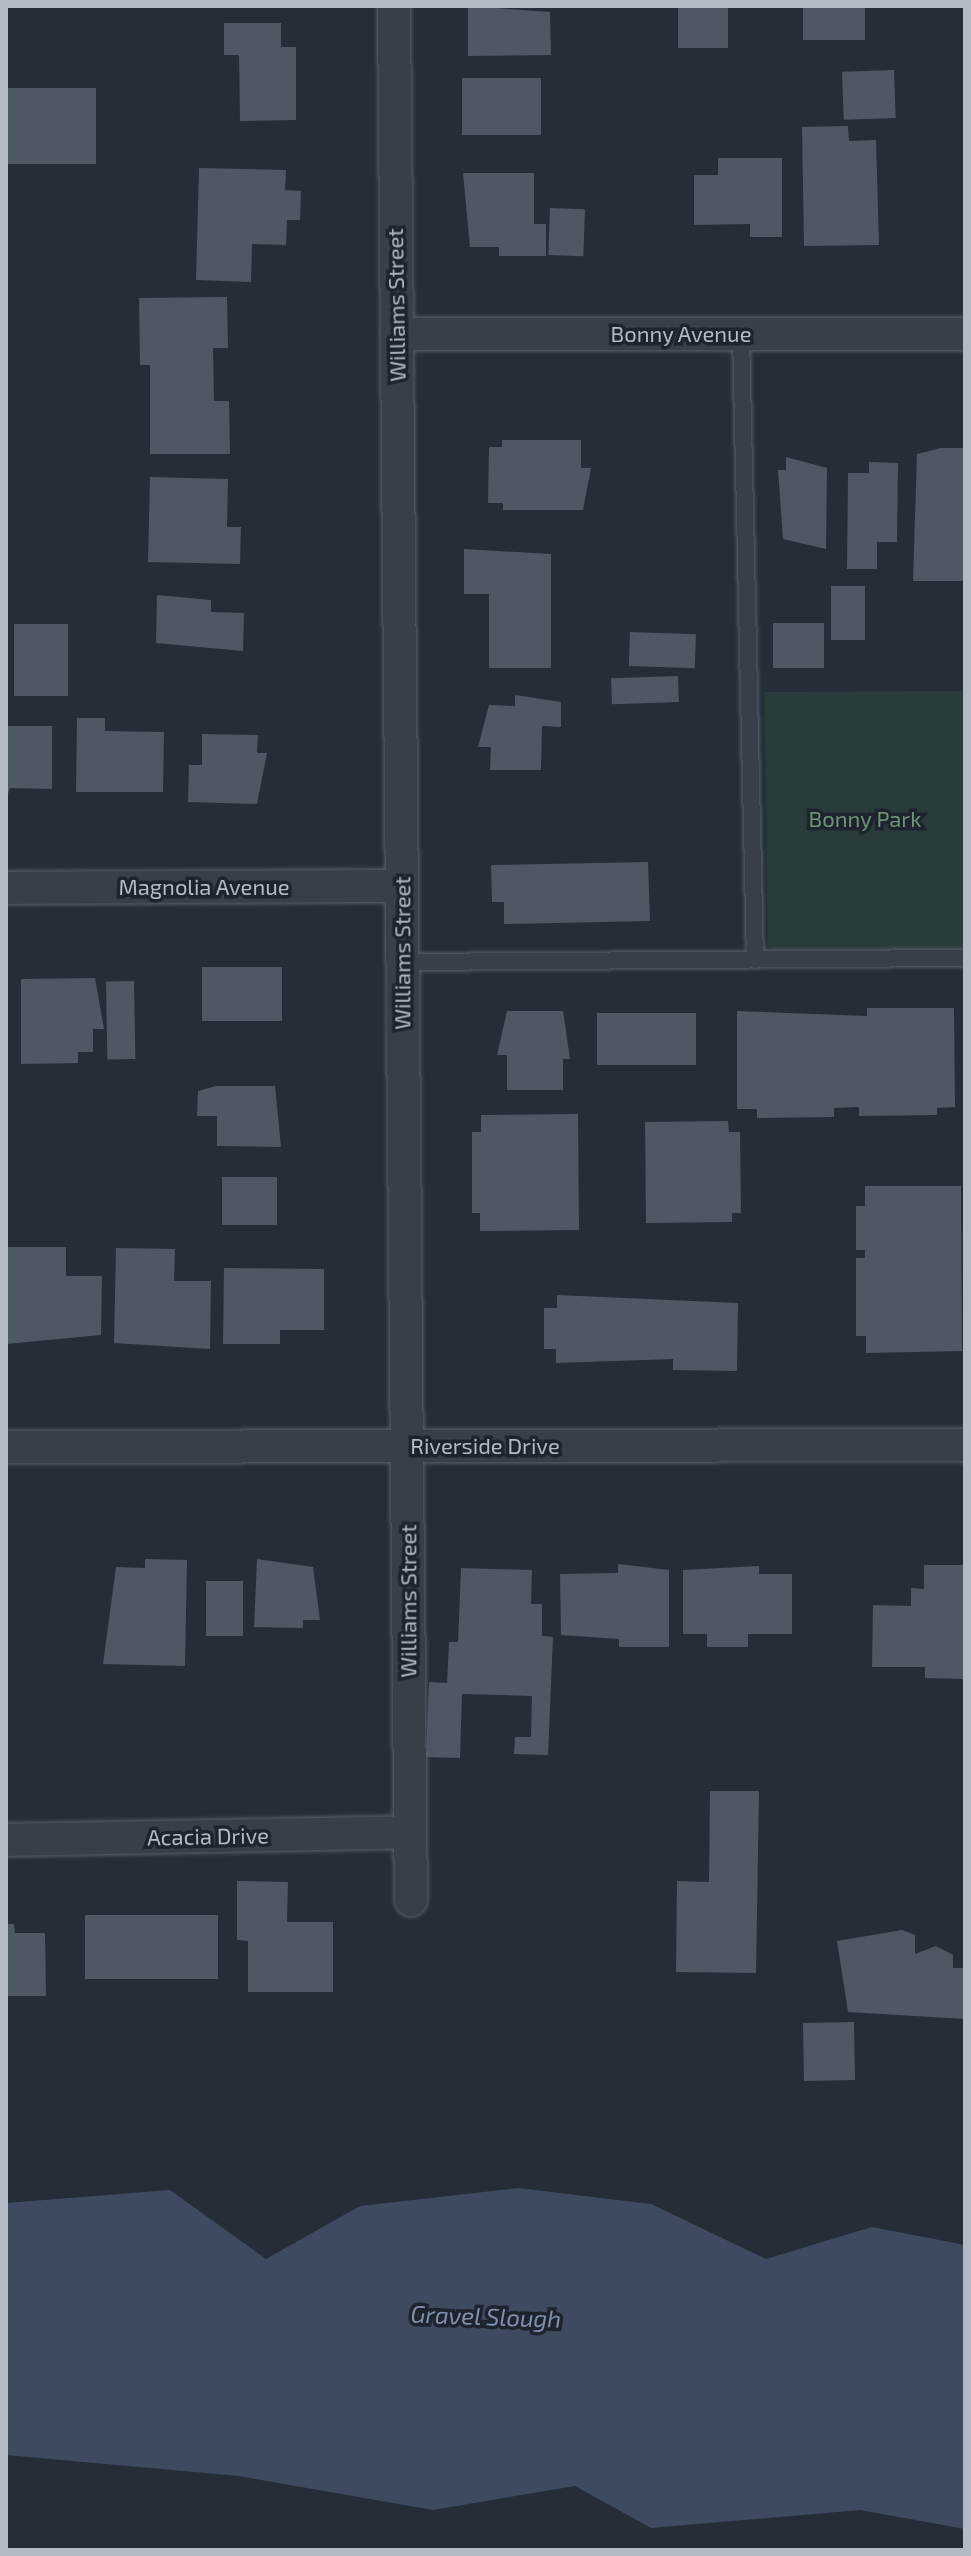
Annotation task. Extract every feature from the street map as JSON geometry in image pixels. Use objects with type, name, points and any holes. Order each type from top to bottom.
[{"type":"street","name":"Williams Street","points":[[394,6],[411,1900]]},
{"type":"street","name":"Bonny Avenue","points":[[397,334],[965,334]]},
{"type":"street","name":"Magnolia Avenue","points":[[6,888],[402,886]]},
{"type":"street","name":"Riverside Drive","points":[[6,1447],[965,1445]]},
{"type":"street","name":"Acacia Drive","points":[[6,1840],[410,1832]]},
{"type":"lane","points":[[741,334],[755,960]]},
{"type":"lane","points":[[402,962],[965,958]]},
{"type":"green space","name":"Bonny Park","points":[[965,691],[965,958],[784,959],[768,946],[764,692]]},
{"type":"water","name":"Gravel Slough","points":[[518,2188],[651,2204],[766,2259],[872,2227],[965,2245],[965,2529],[860,2510],[651,2528],[575,2486],[433,2510],[239,2476],[6,2455],[6,2203],[170,2190],[266,2259],[360,2206]]},
{"type":"building","points":[[468,6],[550,12],[551,55],[468,56]]},
{"type":"building","points":[[678,6],[728,6],[728,48],[678,48]]},
{"type":"building","points":[[803,6],[865,6],[865,40],[803,40]]},
{"type":"building","points":[[224,23],[281,23],[281,47],[296,47],[296,120],[240,121],[239,55],[224,55]]},
{"type":"building","points":[[894,70],[896,118],[844,120],[842,72]]},
{"type":"building","points":[[462,78],[541,78],[541,135],[462,135]]},
{"type":"building","points":[[6,88],[96,88],[96,164],[6,164]]},
{"type":"building","points":[[848,126],[849,141],[876,140],[879,245],[804,246],[802,127]]},
{"type":"building","points":[[718,158],[782,158],[782,237],[750,237],[750,224],[694,225],[694,175],[718,175]]},
{"type":"building","points":[[199,168],[286,170],[285,190],[301,191],[300,220],[287,220],[286,245],[252,244],[251,282],[196,280]]},
{"type":"building","points":[[463,173],[534,173],[534,224],[546,224],[546,256],[499,256],[499,247],[470,247]]},
{"type":"building","points":[[550,208],[585,209],[583,256],[548,255]]},
{"type":"building","points":[[227,297],[228,348],[213,348],[214,401],[229,401],[230,454],[150,454],[150,365],[140,365],[139,298]]},
{"type":"building","points":[[502,440],[581,440],[581,468],[591,468],[583,510],[503,510],[503,503],[488,503],[489,447],[502,447]]},
{"type":"building","points":[[941,448],[965,448],[965,581],[913,581],[917,454]]},
{"type":"building","points":[[786,457],[827,468],[826,549],[783,539],[778,470],[786,470]]},
{"type":"building","points":[[869,462],[898,463],[897,542],[877,542],[877,569],[847,569],[848,473],[869,473]]},
{"type":"building","points":[[150,477],[228,479],[227,527],[241,527],[240,564],[148,562]]},
{"type":"building","points":[[464,549],[551,554],[551,668],[489,668],[489,594],[464,594]]},
{"type":"building","points":[[831,586],[865,586],[865,640],[831,640]]},
{"type":"building","points":[[157,595],[211,600],[211,612],[244,613],[243,651],[156,643]]},
{"type":"building","points":[[773,623],[824,623],[824,668],[773,668]]},
{"type":"building","points":[[14,624],[68,624],[68,696],[14,696]]},
{"type":"building","points":[[630,632],[696,634],[695,668],[629,666]]},
{"type":"building","points":[[678,676],[679,702],[612,704],[611,678]]},
{"type":"building","points":[[515,695],[561,702],[561,727],[542,726],[541,770],[490,770],[491,747],[478,747],[489,705],[515,706]]},
{"type":"building","points":[[77,718],[105,718],[105,731],[164,732],[163,792],[76,792]]},
{"type":"building","points":[[6,726],[52,726],[52,789],[10,788],[6,800]]},
{"type":"building","points":[[202,734],[258,735],[257,753],[267,753],[257,804],[188,802],[189,765],[202,765]]},
{"type":"building","points":[[648,862],[650,921],[504,924],[504,902],[492,902],[491,865]]},
{"type":"building","points":[[202,967],[282,967],[282,1021],[202,1021]]},
{"type":"building","points":[[95,978],[104,1029],[93,1029],[93,1052],[78,1052],[78,1063],[21,1064],[21,979]]},
{"type":"building","points":[[106,981],[134,981],[135,1059],[107,1059]]},
{"type":"building","points":[[867,1008],[954,1008],[955,1107],[937,1108],[937,1115],[859,1116],[859,1107],[834,1108],[834,1117],[757,1118],[757,1109],[737,1109],[737,1011],[867,1016]]},
{"type":"building","points":[[507,1011],[563,1011],[570,1059],[563,1059],[563,1090],[507,1090],[507,1055],[497,1055]]},
{"type":"building","points":[[597,1013],[696,1013],[696,1065],[597,1065]]},
{"type":"building","points":[[216,1086],[275,1086],[281,1147],[217,1146],[217,1116],[197,1116],[198,1091]]},
{"type":"building","points":[[578,1114],[579,1230],[480,1231],[480,1213],[472,1213],[472,1132],[481,1132],[481,1115]]},
{"type":"building","points":[[728,1121],[729,1132],[740,1132],[741,1213],[732,1213],[732,1222],[646,1223],[645,1122]]},
{"type":"building","points":[[222,1177],[277,1177],[277,1225],[222,1225]]},
{"type":"building","points":[[865,1186],[961,1186],[962,1351],[866,1353],[866,1336],[856,1336],[856,1258],[865,1258],[865,1250],[856,1250],[856,1206],[865,1206]]},
{"type":"building","points":[[6,1247],[66,1247],[66,1276],[102,1276],[101,1335],[6,1344]]},
{"type":"building","points":[[116,1248],[175,1249],[174,1281],[211,1281],[210,1349],[114,1343]]},
{"type":"building","points":[[224,1268],[324,1269],[324,1330],[280,1330],[280,1344],[223,1344]]},
{"type":"building","points":[[557,1295],[738,1303],[737,1371],[673,1370],[673,1359],[556,1363],[556,1349],[544,1349],[544,1308],[557,1308]]},
{"type":"building","points":[[145,1559],[187,1560],[185,1666],[103,1664],[116,1567],[145,1568]]},
{"type":"building","points":[[257,1559],[313,1567],[320,1620],[303,1620],[303,1628],[254,1627]]},
{"type":"building","points":[[618,1564],[669,1570],[669,1647],[619,1647],[619,1639],[561,1635],[560,1574],[618,1573]]},
{"type":"building","points":[[924,1565],[965,1565],[965,1679],[925,1678],[925,1667],[872,1667],[873,1605],[911,1606],[911,1588],[924,1589]]},
{"type":"building","points":[[759,1566],[759,1574],[792,1574],[792,1634],[748,1634],[748,1647],[707,1647],[707,1634],[683,1634],[683,1570]]},
{"type":"building","points":[[461,1568],[532,1570],[531,1604],[542,1604],[542,1636],[553,1637],[548,1755],[514,1754],[515,1737],[531,1737],[532,1696],[462,1694],[460,1758],[426,1757],[429,1682],[447,1683],[449,1642],[458,1642]]},
{"type":"building","points":[[206,1581],[243,1581],[243,1636],[206,1636]]},
{"type":"building","points":[[710,1791],[759,1791],[756,1973],[676,1972],[677,1881],[709,1882]]},
{"type":"building","points":[[237,1881],[288,1882],[287,1922],[333,1922],[333,1992],[248,1992],[248,1941],[237,1940]]},
{"type":"building","points":[[85,1915],[218,1915],[218,1979],[85,1979]]},
{"type":"building","points":[[6,1924],[14,1924],[15,1933],[45,1933],[46,1996],[6,1996]]},
{"type":"building","points":[[902,1930],[915,1935],[915,1954],[936,1946],[953,1955],[953,1968],[965,1968],[965,2019],[848,2012],[837,1941]]},
{"type":"building","points":[[854,2022],[855,2080],[804,2081],[803,2023]]}]
